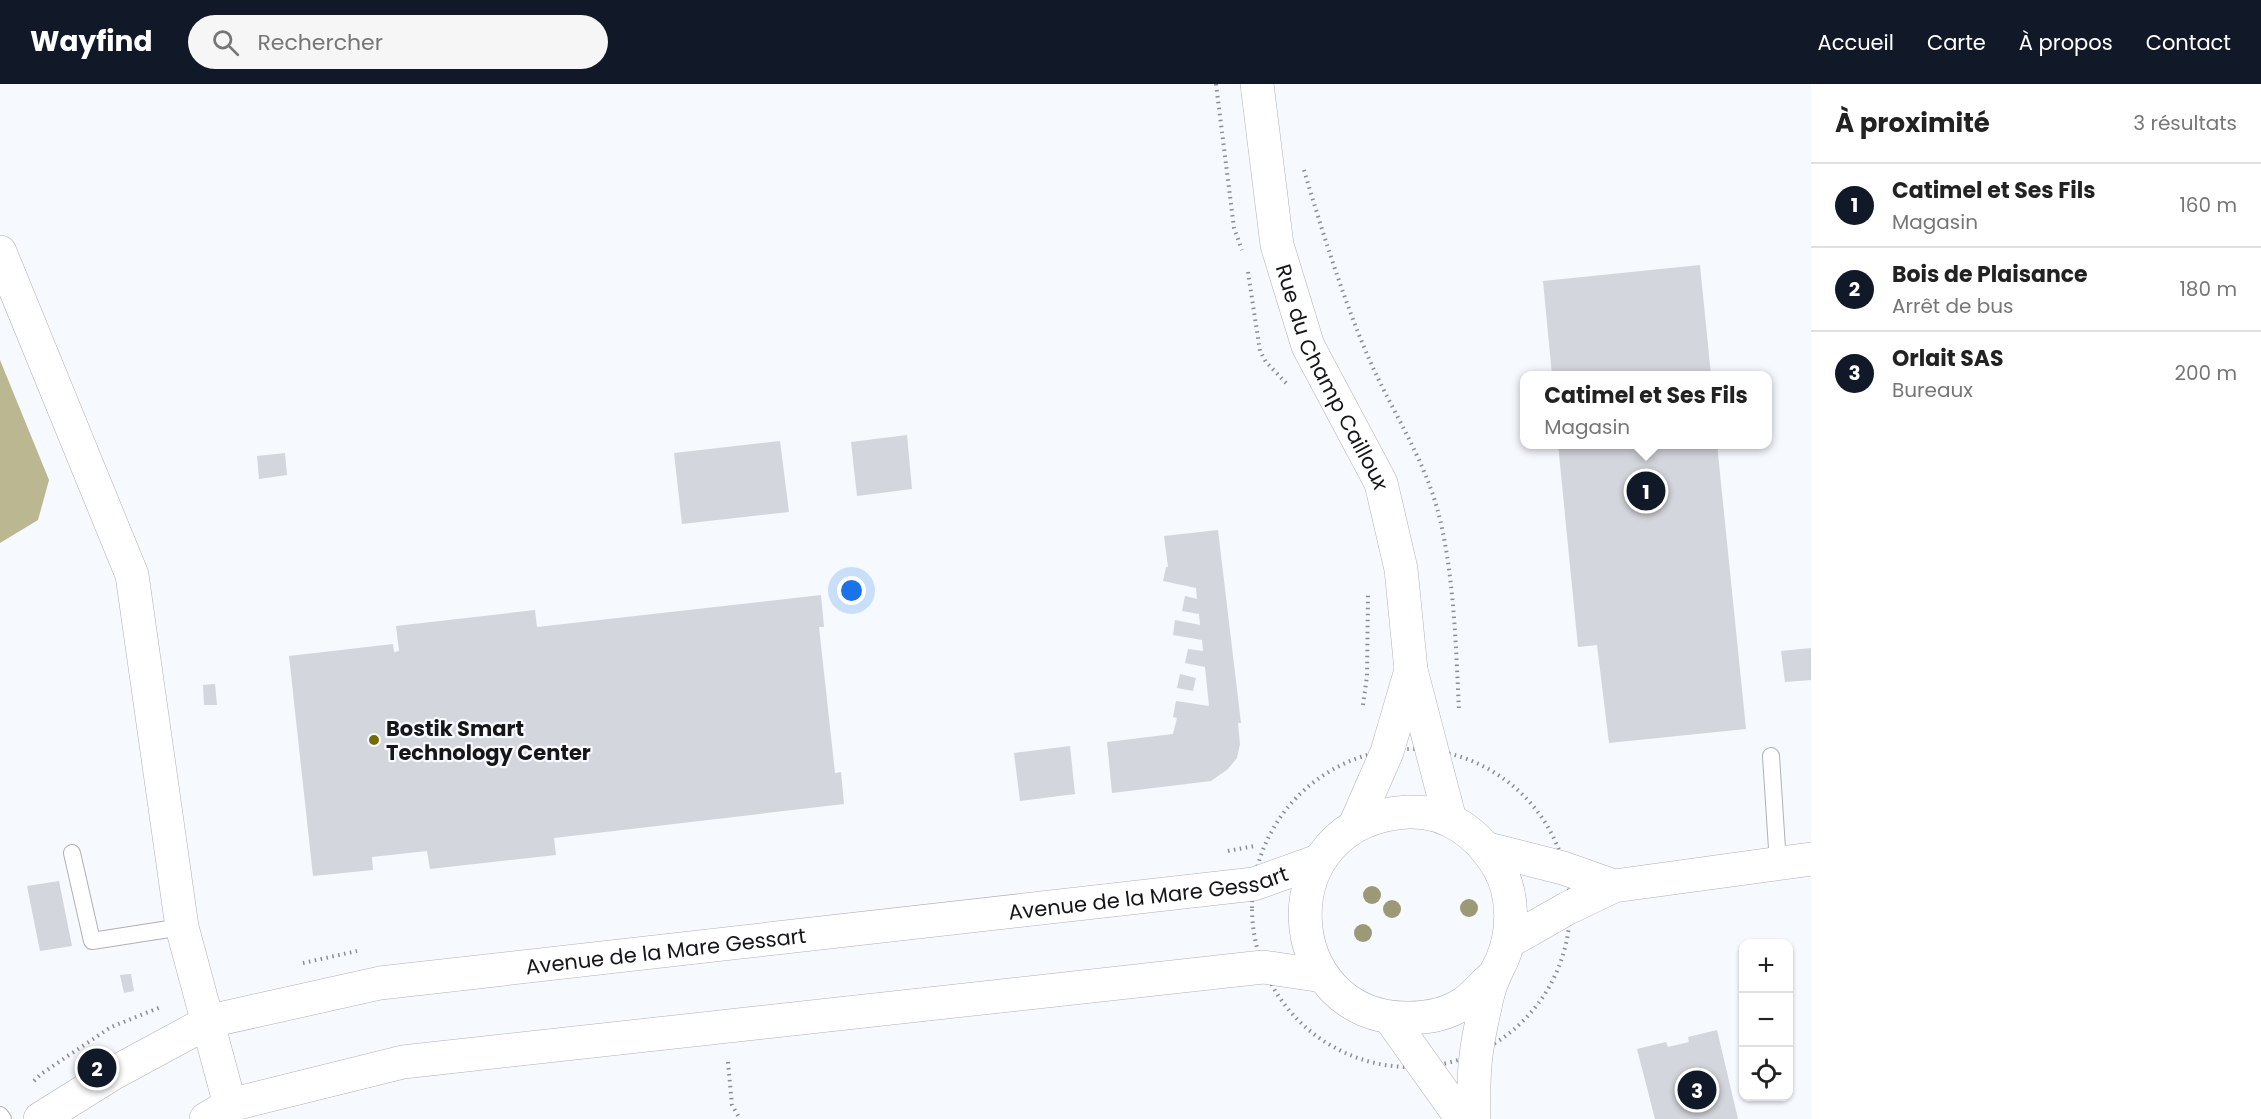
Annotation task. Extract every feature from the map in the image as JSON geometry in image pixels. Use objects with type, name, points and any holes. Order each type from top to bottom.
[{"type":"street","name":"Rue du Champ Cailloux","points":[[1257,84],[1277,245],[1308,346],[1381,483],[1401,569],[1411,670],[1450,820]]},
{"type":"street","points":[[0,252],[132,575],[182,927],[210,1021],[218,1112],[403,1062],[1263,967],[1323,976]]},
{"type":"street","name":"Rue du Champ Cailloux","points":[[1355,825],[1387,752],[1411,670]]},
{"type":"street","points":[[1474,1119],[1476,1057],[1491,978],[1508,942],[1511,910],[1504,878],[1488,849],[1471,832],[1450,820],[1418,812],[1385,813],[1355,825],[1335,841],[1318,861],[1305,899],[1306,939],[1323,976],[1342,996],[1365,1010],[1390,1018],[1428,1018],[1463,1004],[1491,978]]},
{"type":"street","points":[[1488,849],[1563,868],[1614,886]]},
{"type":"street","points":[[1508,942],[1568,908],[1614,886],[1811,860]]},
{"type":"street","name":"Avenue de la Mare Gessart","points":[[40,1119],[112,1074],[210,1021],[380,983],[1254,884],[1318,861]]},
{"type":"street","points":[[1390,1018],[1462,1119]]},
{"type":"lane","points":[[1771,756],[1778,864]]},
{"type":"lane","points":[[72,853],[92,940],[182,927]]},
{"type":"lane","points":[[0,1115],[3,1119]]},
{"type":"path","points":[[1216,84],[1234,228],[1244,256]]},
{"type":"path","points":[[1303,168],[1328,250],[1370,361],[1406,430],[1437,508],[1447,563],[1459,723]]},
{"type":"path","points":[[1246,264],[1260,351],[1266,362],[1290,389]]},
{"type":"path","points":[[1362,716],[1367,676],[1368,592]]},
{"type":"path","points":[[1260,845],[1251,925],[1263,967],[1277,1000]]},
{"type":"path","points":[[728,1062],[732,1105],[740,1119]]},
{"type":"shaded area","points":[[0,360],[49,480],[38,520],[0,543]]},
{"type":"building","points":[[1700,265],[1711,371],[1552,371],[1543,281]]},
{"type":"building","points":[[907,435],[912,489],[857,496],[851,442]]},
{"type":"building","points":[[780,441],[789,512],[682,524],[674,453]]},
{"type":"building","points":[[1558,449],[1718,449],[1746,729],[1609,743],[1597,645],[1578,647]]},
{"type":"building","points":[[285,453],[287,475],[259,479],[257,456]]},
{"type":"building","points":[[1218,530],[1241,723],[1238,723],[1240,744],[1237,758],[1228,769],[1211,781],[1112,793],[1107,742],[1173,734],[1177,718],[1173,717],[1176,701],[1209,706],[1205,667],[1185,663],[1188,649],[1203,651],[1202,640],[1173,635],[1175,620],[1200,625],[1199,614],[1182,611],[1185,596],[1197,599],[1196,588],[1163,581],[1166,567],[1168,567],[1164,536]]},
{"type":"building","points":[[821,595],[824,627],[819,627],[835,773],[841,772],[844,804],[554,838],[556,855],[430,869],[427,851],[372,857],[373,870],[313,876],[289,656],[393,644],[394,652],[399,651],[396,626],[535,610],[537,627]]},
{"type":"building","points":[[1811,648],[1811,680],[1785,682],[1781,651]]},
{"type":"building","points":[[1180,674],[1196,678],[1193,691],[1177,688]]},
{"type":"building","points":[[215,684],[217,705],[204,705],[203,685]]},
{"type":"building","points":[[1070,746],[1075,794],[1020,801],[1014,753]]},
{"type":"building","points":[[59,881],[72,946],[40,951],[27,886]]},
{"type":"building","points":[[131,974],[134,991],[124,993],[120,975]]},
{"type":"building","points":[[1717,1030],[1738,1119],[1655,1119],[1637,1049],[1666,1042],[1668,1047],[1689,1042],[1688,1037]]},
{"type":"place","name":"Catimel et Ses Fils","points":[[1646,491]]},
{"type":"place","name":"Bostik Smart Technology Center","points":[[374,740]]},
{"type":"place","name":"Bois de Plaisance","points":[[97,1068]]},
{"type":"place","name":"Orlait SAS","points":[[1697,1090]]}]
